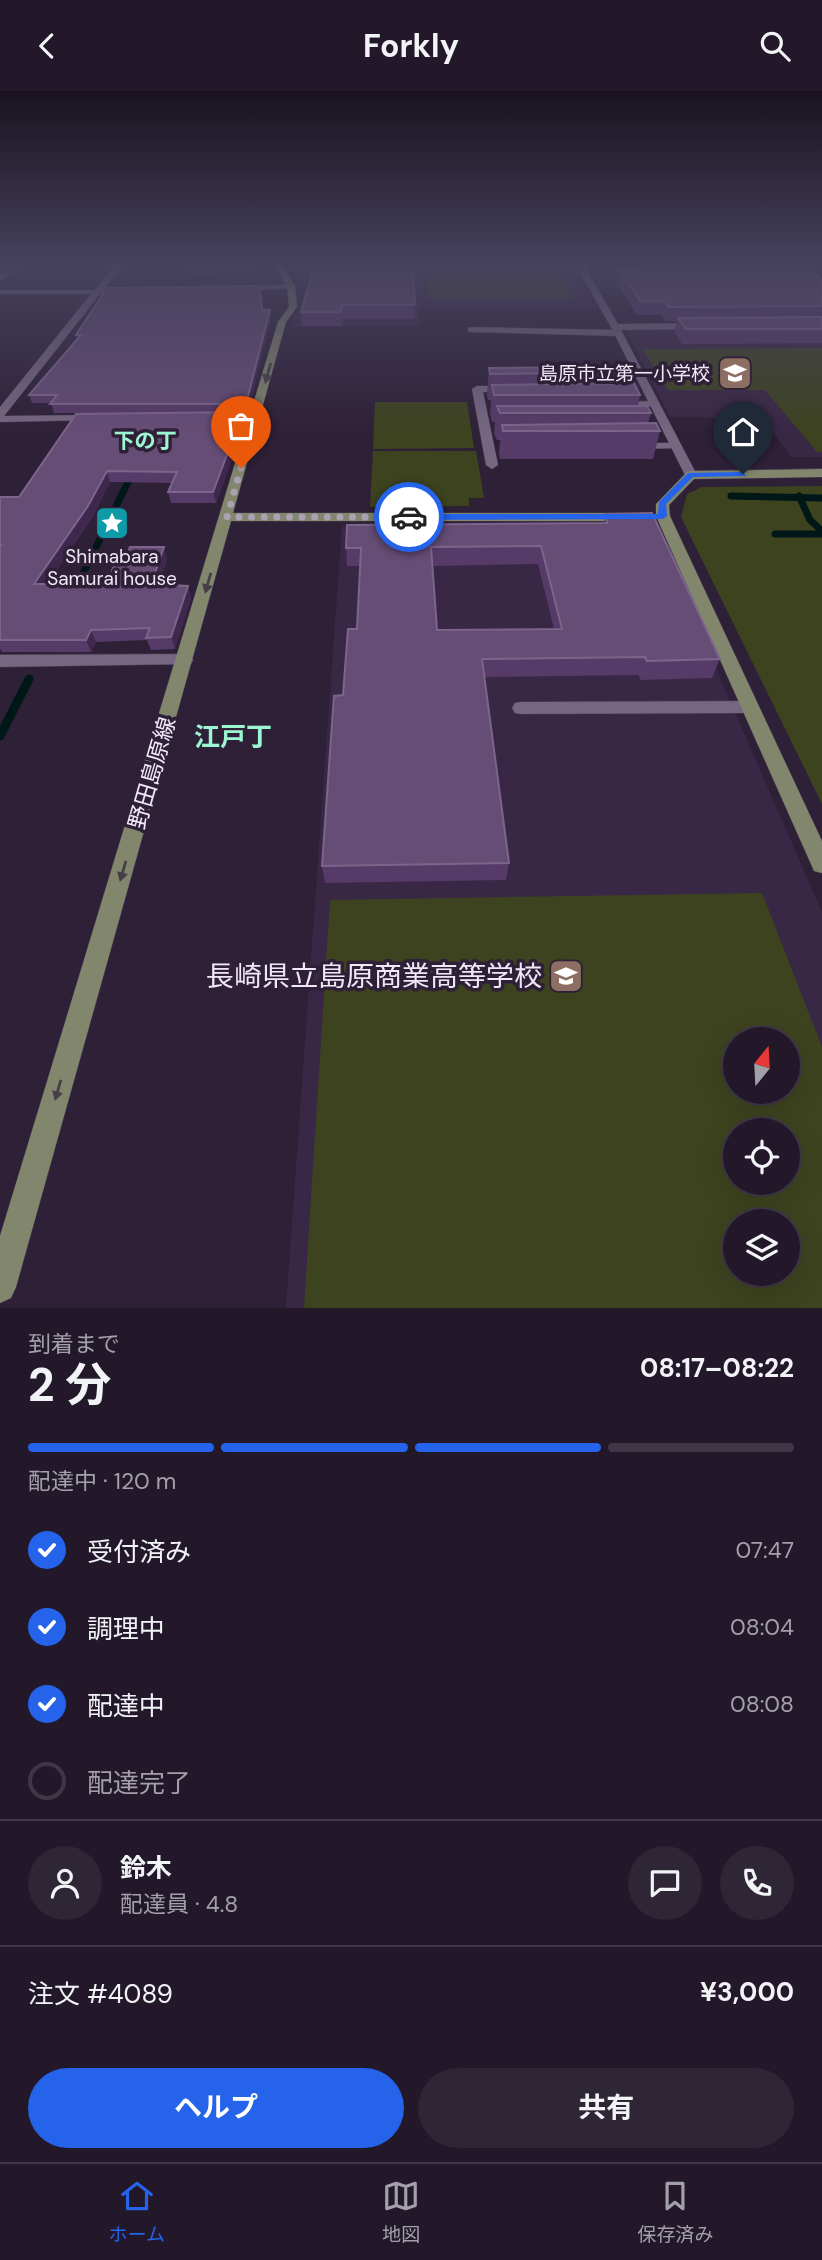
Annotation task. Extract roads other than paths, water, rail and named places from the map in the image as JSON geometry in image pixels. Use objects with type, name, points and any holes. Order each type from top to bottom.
[{"type":"main road","name":"野田島原線","points":[[0,1287],[283,321]]},
{"type":"main road","points":[[227,517],[651,516],[691,474],[822,473]]},
{"type":"main road","points":[[651,516],[749,707],[822,864]]},
{"type":"street","points":[[0,417],[77,321]]},
{"type":"street","points":[[612,321],[691,474]]},
{"type":"street","points":[[471,330],[617,330],[712,326]]},
{"type":"street","points":[[633,388],[646,388]]},
{"type":"street","points":[[492,465],[477,389],[516,389]]},
{"type":"street","points":[[601,405],[655,404]]},
{"type":"street","points":[[481,406],[494,406]]},
{"type":"street","points":[[0,417],[103,418]]},
{"type":"street","points":[[243,418],[256,418]]},
{"type":"street","points":[[485,428],[498,428]]},
{"type":"street","points":[[654,428],[667,428]]},
{"type":"street","points":[[622,446],[676,446]]},
{"type":"street","points":[[488,447],[502,447]]},
{"type":"street","points":[[0,661],[185,660]]},
{"type":"street","points":[[521,708],[749,707]]},
{"type":"waterway","points":[[73,594],[132,474]]},
{"type":"waterway","points":[[731,496],[800,498]]},
{"type":"waterway","points":[[800,498],[822,498]]},
{"type":"waterway","points":[[800,498],[810,520],[822,531]]},
{"type":"waterway","points":[[775,534],[822,534]]},
{"type":"waterway","points":[[0,736],[29,679]]},
{"type":"place","name":"島原市立第一小学校","points":[[735,373]]},
{"type":"place","name":"Shimabara Samurai house","points":[[112,523]]},
{"type":"place","name":"長崎県立島原商業高等学校","points":[[566,976]]},
{"type":"district","name":"下の丁","points":[[145,441]]},
{"type":"district","name":"江戸丁","points":[[233,737]]}]
